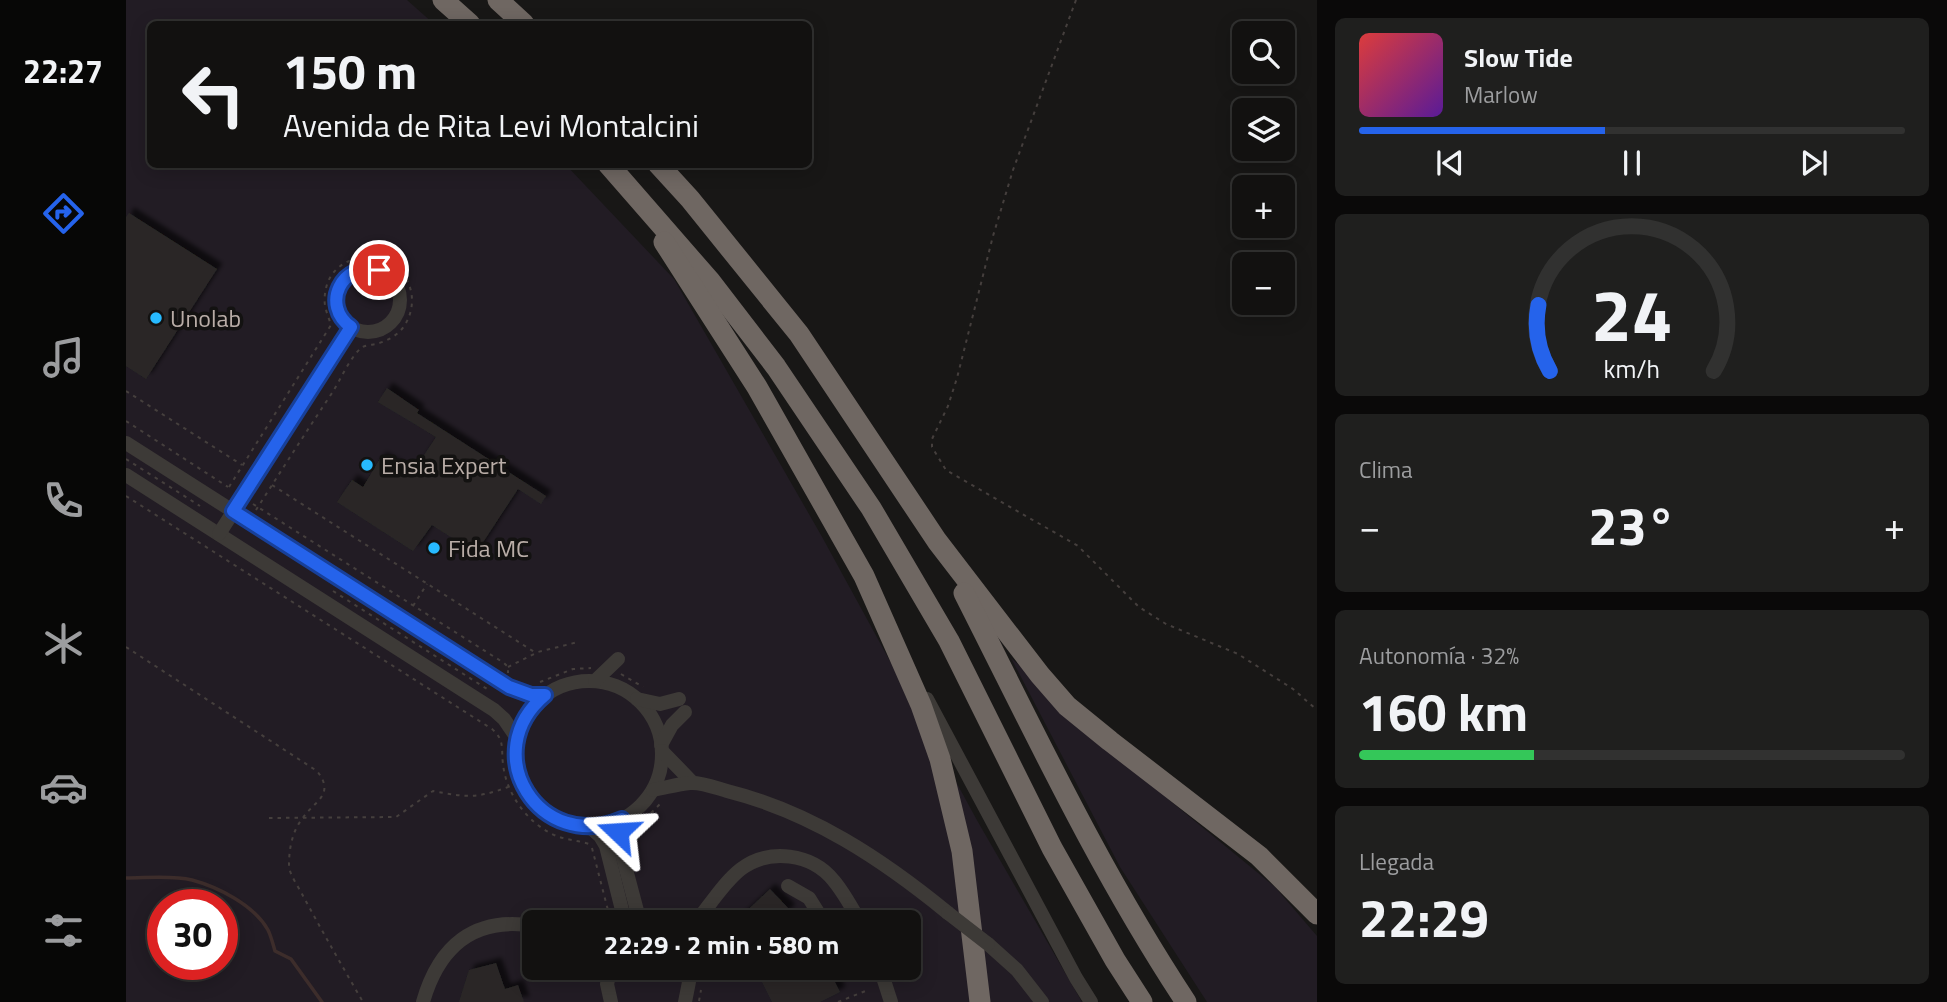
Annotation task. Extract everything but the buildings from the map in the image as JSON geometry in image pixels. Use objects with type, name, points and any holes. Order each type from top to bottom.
[{"type":"highway","points":[[443,0],[467,21]]},
{"type":"highway","points":[[498,0],[521,21]]},
{"type":"highway","points":[[612,168],[710,281],[776,367],[871,508],[950,641],[1052,848],[1115,960],[1142,1002]]},
{"type":"highway","points":[[662,168],[799,334],[937,541],[1009,636],[1068,706],[1259,856],[1316,911]]},
{"type":"highway","points":[[652,213],[666,247],[757,387],[864,576],[920,705],[943,770],[962,851],[980,1002]]},
{"type":"highway","points":[[937,541],[1085,834],[1157,959],[1186,1002]]},
{"type":"street","points":[[360,269],[373,269],[384,273],[394,281],[399,293],[395,317],[387,326],[375,331],[363,332],[351,327],[342,319],[337,308],[336,295],[341,284],[349,274],[360,269]]},
{"type":"street","points":[[219,534],[351,327]]},
{"type":"street","points":[[126,443],[501,675],[518,691],[545,695]]},
{"type":"street","points":[[126,475],[483,704],[504,719],[517,737]]},
{"type":"street","points":[[864,576],[1056,942],[1091,1002]]},
{"type":"street","points":[[595,681],[618,659]]},
{"type":"street","points":[[659,794],[662,748],[682,706],[660,704],[643,695],[595,681],[569,683],[545,695],[526,716],[517,737],[518,771],[529,796],[544,812],[559,821],[590,827],[622,819],[659,794],[692,782],[746,795],[825,828],[877,859],[988,944],[1017,970],[1042,1002]]},
{"type":"street","points":[[643,695],[662,748],[692,782]]},
{"type":"street","points":[[622,819],[618,839],[637,910]]},
{"type":"street","points":[[590,827],[606,846],[622,910]]},
{"type":"street","points":[[706,910],[740,869],[767,857],[780,856],[796,857],[824,870],[834,880],[853,910]]},
{"type":"street","points":[[788,886],[809,898],[816,910]]},
{"type":"street","points":[[423,1002],[439,962],[462,939],[492,925],[522,925]]},
{"type":"street","points":[[608,980],[611,1002]]},
{"type":"street","points":[[685,1002],[688,980]]},
{"type":"street","points":[[884,980],[891,1002]]},
{"type":"path","points":[[1076,0],[1013,170],[993,236],[957,378],[948,406],[932,439],[932,447],[946,470],[1078,545],[1139,607],[1166,624],[1238,654],[1293,689],[1317,710]]},
{"type":"path","points":[[126,391],[242,465]]},
{"type":"path","points":[[126,421],[508,667]]},
{"type":"path","points":[[126,459],[200,506]]},
{"type":"path","points":[[272,485],[536,653]]},
{"type":"path","points":[[126,496],[499,735],[503,743],[503,765],[509,786],[523,810],[553,835],[592,846],[608,910]]},
{"type":"path","points":[[413,606],[428,583]]},
{"type":"path","points":[[335,592],[487,689],[480,721]]},
{"type":"path","points":[[501,675],[508,667],[536,653],[578,642]]},
{"type":"path","points":[[126,647],[317,771],[326,785],[321,799],[302,818],[292,837],[289,868],[363,1002]]},
{"type":"path","points":[[501,675],[503,663]]},
{"type":"path","points":[[533,684],[586,667],[623,674],[643,695]]},
{"type":"path","points":[[501,675],[517,678]]},
{"type":"path","points":[[470,715],[483,704]]},
{"type":"path","points":[[269,818],[396,817],[433,791],[462,797],[484,796],[509,786]]},
{"type":"path","points":[[631,837],[659,794]]},
{"type":"path","points":[[838,1002],[868,990]]},
{"type":"shaded area","points":[[126,0],[407,0],[431,21],[147,21],[147,168],[569,168],[674,279],[821,535],[978,822],[1082,1002],[126,1002]]},
{"type":"shaded area","points":[[1011,658],[1168,799],[1275,887],[1317,936],[1317,1002],[1207,1002],[1120,867]]},
{"type":"waterway","points":[[126,878],[184,878],[213,887],[234,898],[262,921],[275,951],[291,959],[322,1002]]},
{"type":"place","name":"Unolab","points":[[156,318]]},
{"type":"place","name":"Ensia Expert","points":[[367,465]]},
{"type":"place","name":"Fida MC","points":[[434,548]]},
{"type":"route","points":[[379,270],[366,268],[354,271],[344,278],[336,295],[336,302],[342,319],[351,327],[233,511],[509,687],[531,695],[545,695],[526,716],[517,737],[516,763],[520,780],[538,807],[559,821],[590,827],[622,819],[618,832]]}]
